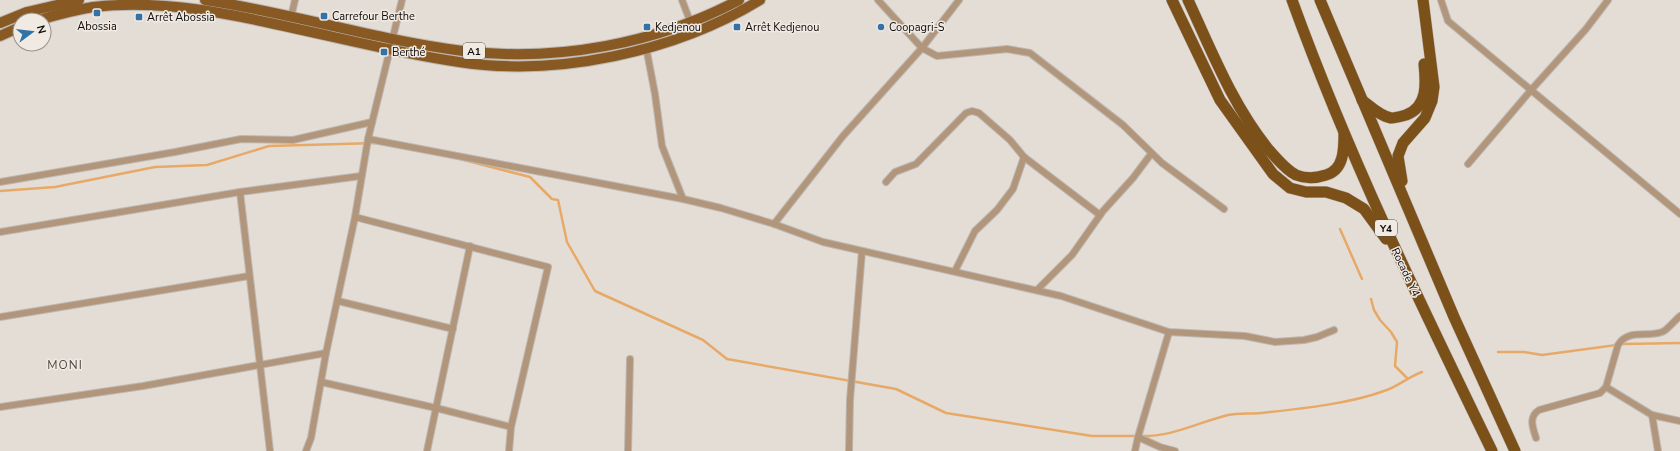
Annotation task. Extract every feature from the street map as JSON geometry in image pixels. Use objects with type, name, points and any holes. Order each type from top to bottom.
[{"type":"highway","points":[[1172,0],[1220,100],[1273,174],[1290,188],[1306,192],[1326,192],[1346,198],[1364,209],[1381,231],[1402,266]]},
{"type":"highway","points":[[1188,0],[1231,93],[1258,137],[1279,161],[1296,175],[1316,178],[1330,174],[1340,165],[1344,150],[1343,127]]},
{"type":"highway","name":"Rocade Y4","points":[[1292,0],[1343,127],[1402,266],[1492,451]]},
{"type":"highway","name":"Y4","points":[[1320,0],[1360,99],[1454,317],[1515,451]]},
{"type":"highway","points":[[1360,99],[1380,113],[1392,118],[1409,114],[1417,109],[1423,100],[1426,88],[1425,72],[1416,0]]},
{"type":"highway","points":[[1423,0],[1434,87],[1432,101],[1425,118],[1403,143],[1398,156],[1399,173],[1423,243]]},
{"type":"main road","points":[[0,23],[27,12],[80,0]]},
{"type":"main road","name":"A1","points":[[205,0],[464,51],[506,54],[579,50],[620,44],[654,35],[739,0]]},
{"type":"main road","name":"A1","points":[[52,17],[93,7],[138,5],[173,6],[212,11],[462,63],[525,66],[581,62],[646,47],[691,33],[732,15],[760,0]]},
{"type":"main road","points":[[0,36],[12,31]]},
{"type":"street","points":[[291,17],[295,0]]},
{"type":"street","points":[[306,451],[310,438],[326,353],[355,217],[368,139],[402,0]]},
{"type":"street","points":[[682,0],[690,21]]},
{"type":"street","points":[[878,0],[922,48],[937,56],[1006,49],[1030,53],[1123,125],[1151,154],[1224,209]]},
{"type":"street","points":[[774,224],[843,136],[922,48],[959,0]]},
{"type":"street","points":[[1441,0],[1448,21],[1532,89],[1680,214]]},
{"type":"street","points":[[1468,164],[1586,29],[1607,0]]},
{"type":"street","points":[[646,47],[655,94],[662,146],[683,199]]},
{"type":"street","points":[[886,182],[895,172],[916,164],[966,113],[972,111],[979,113],[1010,140],[1024,157],[1100,215]]},
{"type":"street","points":[[0,182],[175,152],[241,139],[293,140],[372,122]]},
{"type":"street","points":[[368,139],[683,199],[721,208],[774,224],[823,242],[1061,296],[1169,332],[1246,336],[1275,342],[1310,338],[1334,330]]},
{"type":"street","points":[[1037,290],[1072,255],[1100,215],[1133,178],[1151,154]]},
{"type":"street","points":[[955,271],[975,231],[997,210],[1013,189],[1024,157]]},
{"type":"street","points":[[0,232],[240,192],[361,176]]},
{"type":"street","points":[[240,192],[270,451]]},
{"type":"street","points":[[355,217],[548,267],[511,427],[509,451]]},
{"type":"street","points":[[427,451],[470,246]]},
{"type":"street","points":[[849,451],[850,400],[862,251]]},
{"type":"street","points":[[0,317],[249,276]]},
{"type":"street","points":[[338,301],[453,329]]},
{"type":"street","points":[[1536,438],[1532,421],[1534,414],[1539,410],[1600,393],[1606,387],[1618,345],[1621,340],[1627,336],[1663,332],[1680,316]]},
{"type":"street","points":[[1135,451],[1138,436],[1169,332]]},
{"type":"street","points":[[0,407],[143,386],[326,353]]},
{"type":"street","points":[[628,451],[630,359]]},
{"type":"street","points":[[321,382],[436,408],[511,427]]},
{"type":"street","points":[[1606,387],[1652,415],[1680,421]]},
{"type":"street","points":[[1652,415],[1658,451]]},
{"type":"street","points":[[1138,436],[1160,447],[1175,451]]},
{"type":"waterway","points":[[0,191],[55,187],[155,167],[207,165],[269,146],[377,143]]},
{"type":"waterway","points":[[460,159],[530,177],[552,199],[558,200],[567,242],[595,291],[703,340],[727,359],[896,389],[946,413],[1092,436],[1137,436]]},
{"type":"waterway","points":[[1340,229],[1362,279]]},
{"type":"waterway","points":[[1371,299],[1374,310],[1380,320],[1391,332],[1397,342],[1395,366],[1407,378]]},
{"type":"waterway","points":[[1498,352],[1524,352],[1542,355],[1624,344],[1680,343]]},
{"type":"waterway","points":[[1142,436],[1153,436],[1175,432],[1228,415],[1291,410],[1370,396],[1398,385],[1422,372]]},
{"type":"place","name":"Abossia","points":[[97,13]]},
{"type":"place","name":"Carrefour Berthe","points":[[324,16]]},
{"type":"place","name":"Arrêt Abossia","points":[[139,17]]},
{"type":"place","name":"Kedjenou","points":[[647,27]]},
{"type":"place","name":"Arrêt Kedjenou","points":[[737,27]]},
{"type":"place","name":"Coopagri-S","points":[[881,27]]},
{"type":"place","name":"Berthé","points":[[384,52]]},
{"type":"district","name":"MONI","points":[[65,365]]}]
